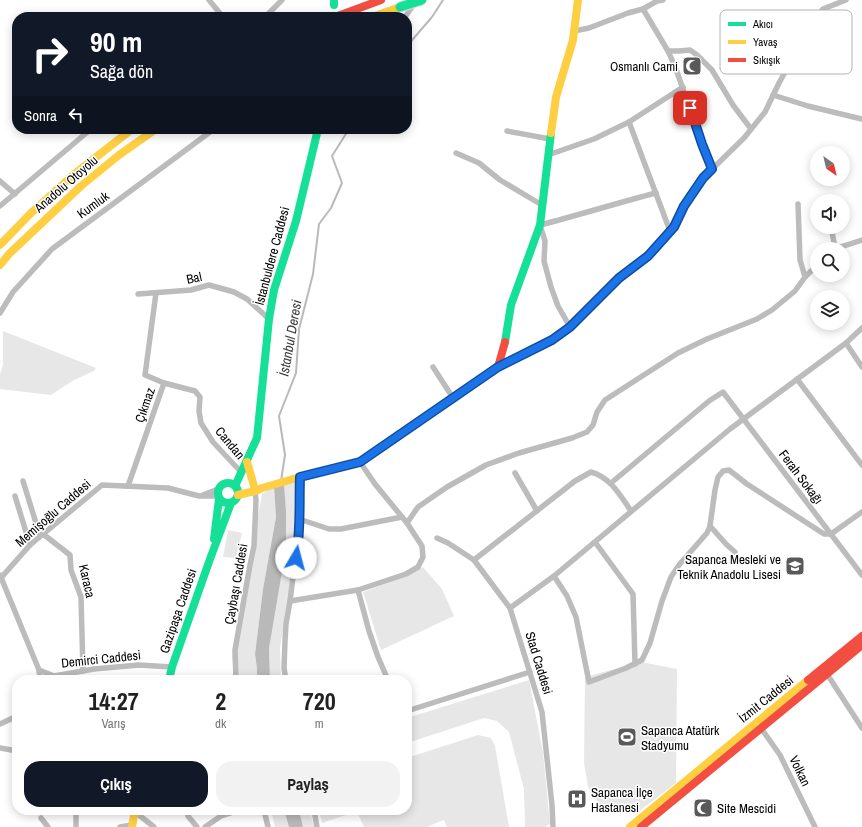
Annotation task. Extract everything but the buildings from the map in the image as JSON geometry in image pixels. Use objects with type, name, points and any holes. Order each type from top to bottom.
[{"type":"main road","points":[[348,12],[381,0]]},
{"type":"main road","points":[[385,12],[422,0]]},
{"type":"main road","points":[[237,490],[236,499],[231,503],[224,503],[218,494],[223,484],[226,483],[229,483],[237,490],[257,488],[360,462],[498,367],[505,342],[512,305],[540,225],[556,97],[573,40],[578,0]]},
{"type":"main road","name":"Anadolu Otoyolu","points":[[0,245],[30,214],[72,176],[126,134]]},
{"type":"main road","name":"Anadolu Otoyolu","points":[[0,265],[30,234],[81,186],[149,134]]},
{"type":"main road","name":"İstanbuldere Caddesi","points":[[237,490],[246,462],[257,438],[269,319],[274,290],[296,221],[317,134]]},
{"type":"main road","points":[[246,462],[257,488]]},
{"type":"main road","name":"İstanbuldere Caddesi","points":[[226,483],[240,471],[246,462]]},
{"type":"main road","name":"Gazipaşa Caddesi","points":[[213,552],[218,494]]},
{"type":"main road","name":"Gazipaşa Caddesi","points":[[170,675],[231,503]]},
{"type":"main road","name":"İzmit Caddesi","points":[[630,827],[862,636]]},
{"type":"main road","name":"İzmit Caddesi","points":[[641,827],[862,645]]},
{"type":"main road","points":[[132,826],[134,815]]},
{"type":"street","points":[[209,0],[219,12]]},
{"type":"street","points":[[270,12],[282,0]]},
{"type":"street","points":[[409,12],[417,0]]},
{"type":"street","points":[[574,31],[589,28],[628,12],[643,9],[663,0]]},
{"type":"street","points":[[823,10],[846,0]]},
{"type":"street","points":[[643,9],[668,51],[683,87],[712,169]]},
{"type":"street","points":[[668,51],[690,50],[697,55],[712,70],[733,105],[751,129]]},
{"type":"street","points":[[498,367],[552,340],[570,327],[619,278],[648,256],[674,227],[684,206],[703,178],[744,138],[765,112],[784,74]]},
{"type":"street","points":[[548,155],[594,139],[630,122],[683,87]]},
{"type":"street","points":[[773,95],[808,106],[862,119]]},
{"type":"street","points":[[630,122],[670,231]]},
{"type":"street","points":[[507,131],[550,139]]},
{"type":"street","points":[[0,206],[85,134]]},
{"type":"street","name":"Kumluk","points":[[0,313],[13,292],[52,249],[207,134]]},
{"type":"street","points":[[456,153],[479,163],[500,180],[542,205]]},
{"type":"street","points":[[0,181],[15,194]]},
{"type":"street","points":[[570,327],[558,306],[551,287],[544,261],[545,241],[540,225],[656,192]]},
{"type":"street","points":[[798,204],[800,260],[805,277]]},
{"type":"street","points":[[850,244],[862,240]]},
{"type":"street","points":[[407,524],[418,507],[447,487],[486,466],[519,453],[572,438],[587,432],[605,400],[678,353],[707,339],[757,319],[772,310],[795,291],[810,272]]},
{"type":"street","name":"Bal","points":[[138,294],[191,290],[209,285],[234,292],[247,299],[269,319]]},
{"type":"street","name":"Çıkmaz","points":[[128,486],[164,383],[145,375],[156,293]]},
{"type":"street","points":[[510,608],[554,576],[730,429],[846,344],[862,328]]},
{"type":"street","points":[[846,344],[862,367]]},
{"type":"street","points":[[433,367],[453,398]]},
{"type":"street","points":[[797,379],[862,465]]},
{"type":"street","name":"Candan","points":[[164,383],[194,390],[200,397],[199,411],[201,423],[213,442],[240,471]]},
{"type":"street","name":"Ferah Sokağı","points":[[611,483],[709,401],[723,392],[862,575]]},
{"type":"street","points":[[290,601],[358,590],[406,574],[418,567],[423,557],[422,546],[360,462]]},
{"type":"street","points":[[554,576],[567,596],[576,617],[589,682],[626,668],[642,660],[650,643],[671,577],[679,565],[707,533],[710,526],[718,477],[723,471],[729,470],[747,484],[824,534],[831,534],[862,512]]},
{"type":"street","points":[[474,560],[575,481],[591,472],[598,474],[611,483],[631,511]]},
{"type":"street","points":[[515,473],[537,511]]},
{"type":"street","points":[[285,675],[284,668],[286,624],[298,547],[300,477]]},
{"type":"street","points":[[24,481],[42,535]]},
{"type":"street","name":"Memişoğlu Caddesi","points":[[0,577],[30,545],[102,485],[168,488],[199,496],[218,494]]},
{"type":"street","name":"Çaybaşı Caddesi","points":[[236,675],[235,650],[254,546],[257,488]]},
{"type":"street","points":[[15,496],[30,545]]},
{"type":"street","points":[[299,519],[329,529],[341,529],[402,517]]},
{"type":"street","points":[[710,526],[735,552]]},
{"type":"street","name":"Karaca","points":[[42,535],[70,555],[71,570],[81,597],[83,671]]},
{"type":"street","name":"Stad Caddesi","points":[[437,538],[448,542],[474,560],[510,608],[542,712],[553,827]]},
{"type":"street","points":[[595,542],[633,594],[635,664]]},
{"type":"street","points":[[0,577],[39,670],[40,675]]},
{"type":"street","points":[[358,590],[369,631],[386,675]]},
{"type":"street","name":"Demirci Caddesi","points":[[60,675],[139,665],[172,667]]},
{"type":"street","name":"Demirci Caddesi","points":[[39,670],[52,675]]},
{"type":"street","points":[[412,709],[530,672]]},
{"type":"street","points":[[827,674],[862,728]]},
{"type":"street","points":[[0,724],[12,718]]},
{"type":"street","name":"Volkan","points":[[761,728],[780,755],[815,827]]},
{"type":"street","points":[[0,748],[12,750]]},
{"type":"street","points":[[76,815],[76,827]]},
{"type":"street","points":[[140,815],[154,827]]},
{"type":"street","points":[[188,815],[197,827]]},
{"type":"street","points":[[205,827],[224,815]]},
{"type":"street","points":[[265,815],[268,827]]},
{"type":"street","points":[[315,815],[317,827]]},
{"type":"street","points":[[41,818],[48,827]]},
{"type":"street","points":[[120,827],[132,826]]},
{"type":"shaded area","points":[[3,331],[96,368],[94,371],[74,380],[51,395],[0,389],[0,374],[3,365]]},
{"type":"shaded area","points":[[298,481],[289,592],[280,648],[281,675],[270,675],[269,648],[286,511],[284,484]]},
{"type":"shaded area","points":[[284,484],[286,548],[269,648],[270,675],[257,675],[255,654],[263,589],[276,517],[274,486]]},
{"type":"shaded area","points":[[274,486],[276,517],[263,589],[255,654],[257,675],[237,675],[232,658],[262,494]]},
{"type":"shaded area","points":[[228,530],[242,533],[236,558],[223,557]]},
{"type":"shaded area","points":[[423,567],[442,589],[454,616],[381,650],[363,592],[409,575]]},
{"type":"shaded area","points":[[641,662],[677,669],[676,783],[638,812],[604,812],[588,787],[584,763],[585,677]]},
{"type":"shaded area","points":[[529,680],[543,753],[550,824],[546,827],[525,827],[524,789],[509,732],[497,721],[484,718],[412,741],[412,716]]},
{"type":"shaded area","points":[[478,735],[491,738],[495,746],[509,827],[447,827],[444,820],[429,827],[364,827],[358,815],[412,815],[412,756]]},
{"type":"shaded area","points":[[272,815],[285,815],[289,827],[275,827]]},
{"type":"shaded area","points":[[285,815],[300,815],[303,827],[289,827]]},
{"type":"shaded area","points":[[300,815],[311,815],[314,827],[303,827]]},
{"type":"shaded area","points":[[320,815],[346,815],[322,823]]},
{"type":"waterway","name":"İstanbul Deresi","points":[[412,40],[432,17],[443,0]]},
{"type":"waterway","name":"İstanbul Deresi","points":[[281,481],[285,455],[279,416],[296,373],[299,329],[313,274],[319,224],[331,208],[342,183],[332,156],[346,134]]},
{"type":"traffic: fast","points":[[334,0],[334,5]]},
{"type":"traffic: fast","points":[[400,7],[422,0]]},
{"type":"traffic: fast","points":[[505,342],[511,305],[540,225],[551,133]]},
{"type":"traffic: fast","points":[[235,486],[257,438],[269,319],[274,290],[296,221],[317,134]]},
{"type":"traffic: fast","points":[[224,483],[232,483],[238,489],[238,493],[238,497],[232,503],[224,503],[218,497],[218,489],[224,483]]},
{"type":"traffic: fast","points":[[214,539],[219,499]]},
{"type":"traffic: fast","points":[[170,675],[231,503]]},
{"type":"traffic: slow","points":[[551,133],[556,97],[573,40],[578,0]]},
{"type":"traffic: slow","points":[[386,12],[400,7]]},
{"type":"traffic: slow","points":[[0,245],[30,214],[72,176],[126,134]]},
{"type":"traffic: slow","points":[[0,265],[9,254],[81,186],[119,155],[149,134]]},
{"type":"traffic: slow","points":[[238,495],[360,462],[386,444]]},
{"type":"traffic: slow","points":[[247,462],[254,486]]},
{"type":"traffic: slow","points":[[630,827],[808,680]]},
{"type":"traffic: slow","points":[[132,827],[134,815]]},
{"type":"traffic: jam","points":[[349,12],[381,0]]},
{"type":"traffic: jam","points":[[386,444],[498,367],[505,342]]},
{"type":"traffic: jam","points":[[808,680],[862,636]]},
{"type":"traffic: jam","points":[[641,827],[862,645]]},
{"type":"place","name":"Osmanlı Cami","points":[[692,66]]},
{"type":"place","name":"Sapanca Mesleki ve Teknik Anadolu Lisesi","points":[[795,566]]},
{"type":"place","name":"Sapanca Atatürk Stadyumu","points":[[627,737]]},
{"type":"place","name":"Sapanca İlçe Hastanesi","points":[[577,799]]},
{"type":"place","name":"Site Mescidi","points":[[703,808]]},
{"type":"route","points":[[296,558],[299,528],[300,477],[360,462],[498,367],[552,340],[570,327],[619,278],[648,256],[674,227],[684,206],[703,178],[712,169],[690,108]]}]
